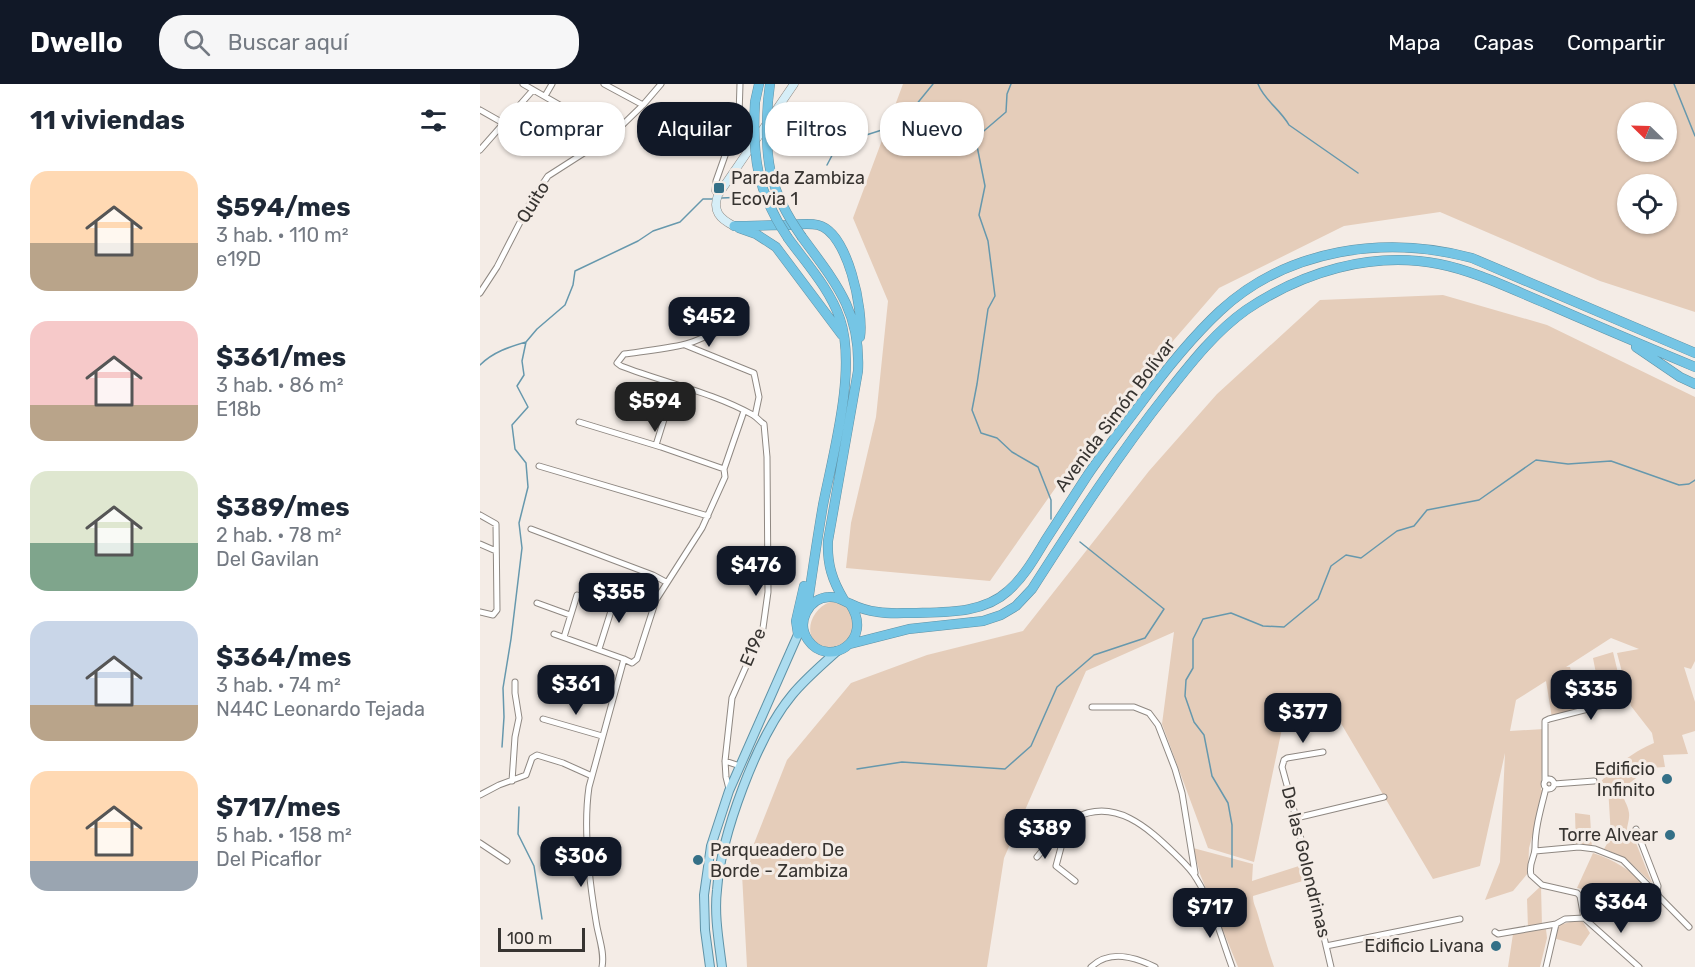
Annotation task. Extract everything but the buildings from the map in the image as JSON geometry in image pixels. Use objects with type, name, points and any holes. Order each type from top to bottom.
[{"type":"highway","points":[[759,84],[756,102],[755,158],[762,188],[773,216],[834,304],[841,320],[844,337],[843,395],[803,624],[808,640],[814,646],[821,650],[837,651],[850,644],[856,635],[858,624],[856,613],[832,578],[827,557],[858,371],[857,345],[854,322],[848,304],[831,276],[786,215],[774,187],[766,157],[765,134],[770,84]]},
{"type":"highway","points":[[734,226],[818,225],[834,235],[843,251],[859,304],[861,330],[857,345]]},
{"type":"highway","points":[[734,226],[756,234],[776,247],[844,337]]},
{"type":"highway","name":"Avenida Simón Bolívar","points":[[847,602],[880,613],[940,612],[967,610],[1000,598],[1022,578],[1092,469],[1181,352],[1221,310],[1251,288],[1279,272],[1314,258],[1382,246],[1443,250],[1472,258],[1695,353]]},
{"type":"highway","name":"Avenida Simón Bolívar","points":[[850,644],[909,629],[983,621],[1001,615],[1016,606],[1032,589],[1131,439],[1194,360],[1223,330],[1246,311],[1316,273],[1352,264],[1378,262],[1406,261],[1439,264],[1468,272],[1516,291],[1695,367]]},
{"type":"highway","points":[[1620,335],[1680,377],[1695,384]]},
{"type":"highway","points":[[798,634],[796,621],[815,529],[823,508]]},
{"type":"highway","points":[[807,610],[820,599],[828,597],[847,602]]},
{"type":"main road","points":[[710,967],[705,930],[704,894],[706,869],[719,819],[729,791],[803,624]]},
{"type":"main road","points":[[722,967],[718,940],[716,892],[722,857],[737,806],[770,729],[780,712],[809,676],[837,651]]},
{"type":"street","points":[[523,84],[555,102]]},
{"type":"street","points":[[545,96],[552,84]]},
{"type":"street","points":[[604,84],[638,102]]},
{"type":"street","name":"Quito","points":[[646,102],[661,84]]},
{"type":"street","points":[[718,195],[715,191],[716,180],[739,116],[740,84]]},
{"type":"street","points":[[734,226],[720,218],[716,211],[715,203],[718,195],[794,84]]},
{"type":"street","points":[[522,102],[533,90]]},
{"type":"street","points":[[480,110],[498,120]]},
{"type":"street","name":"Quito","points":[[625,123],[637,112]]},
{"type":"street","points":[[480,150],[498,129]]},
{"type":"street","name":"Quito","points":[[480,293],[497,267],[531,201],[548,176],[579,156]]},
{"type":"street","points":[[684,345],[754,373],[759,397],[755,416],[711,395],[671,384],[617,363],[624,354],[684,345],[698,341],[714,332],[731,330]]},
{"type":"street","points":[[554,634],[632,663],[637,659],[656,600],[708,516],[725,477],[724,469],[744,411]]},
{"type":"street","points":[[656,445],[666,413]]},
{"type":"street","name":"E19e","points":[[729,791],[725,760],[732,698],[760,636],[765,616],[769,571],[767,457],[764,424],[755,416]]},
{"type":"street","points":[[579,422],[656,445],[724,469]]},
{"type":"street","points":[[539,466],[708,516]]},
{"type":"street","points":[[480,514],[496,524],[497,610],[493,615],[480,612]]},
{"type":"street","points":[[531,529],[611,558],[666,582]]},
{"type":"street","points":[[480,544],[496,550]]},
{"type":"street","points":[[599,649],[617,592]]},
{"type":"street","points":[[564,637],[577,595]]},
{"type":"street","points":[[537,603],[570,615]]},
{"type":"street","points":[[602,967],[603,958],[596,922],[588,839],[587,800],[624,659]]},
{"type":"street","points":[[551,679],[612,699]]},
{"type":"street","points":[[512,781],[515,737],[519,718],[515,682]]},
{"type":"street","points":[[1623,700],[1549,718],[1545,721],[1544,784],[1546,788],[1534,843],[1535,851],[1530,860],[1531,875],[1542,885],[1577,893],[1580,896],[1584,918],[1639,967]]},
{"type":"street","points":[[1092,707],[1134,707],[1149,713],[1158,725],[1182,793],[1195,875],[1209,902],[1232,967]]},
{"type":"street","points":[[543,718],[603,736]]},
{"type":"street","name":"De las Golondrinas","points":[[1323,752],[1287,758],[1282,767],[1330,967]]},
{"type":"street","points":[[480,795],[526,775],[532,758],[537,755],[563,763],[592,776]]},
{"type":"street","points":[[725,760],[740,766]]},
{"type":"street","points":[[1545,781],[1551,779],[1554,784]]},
{"type":"street","points":[[1546,788],[1551,788],[1554,784],[1594,781]]},
{"type":"street","points":[[1296,818],[1384,797]]},
{"type":"street","points":[[1037,857],[1067,824],[1081,815],[1101,811],[1119,813],[1135,819],[1146,827],[1195,875]]},
{"type":"street","points":[[1067,824],[1056,866],[1075,881]]},
{"type":"street","points":[[1636,829],[1658,886],[1657,894]]},
{"type":"street","points":[[480,843],[507,861]]},
{"type":"street","points":[[1535,851],[1579,847],[1610,854],[1623,860],[1689,927]]},
{"type":"street","points":[[1496,932],[1498,934],[1556,924],[1564,919],[1584,918]]},
{"type":"street","points":[[1326,946],[1460,919]]},
{"type":"street","points":[[1546,967],[1556,924]]},
{"type":"street","points":[[1091,967],[1106,958],[1126,956],[1139,959],[1155,967]]},
{"type":"street","points":[[1629,958],[1629,967]]},
{"type":"shaded area","points":[[903,84],[1695,84],[1695,312],[1600,281],[1440,212],[1344,226],[1219,288],[1099,426],[990,581],[846,568],[851,523],[876,417],[888,301],[853,218],[880,146],[880,156],[984,156],[984,102],[896,102]]},
{"type":"shaded area","points":[[1443,295],[1547,325],[1695,397],[1695,661],[1691,669],[1684,667],[1695,702],[1695,731],[1682,735],[1688,754],[1663,755],[1665,767],[1649,768],[1622,789],[1629,813],[1627,834],[1634,838],[1652,883],[1625,858],[1604,849],[1611,837],[1608,786],[1598,786],[1623,761],[1654,743],[1652,733],[1631,706],[1617,653],[1639,649],[1611,638],[1566,667],[1570,667],[1580,710],[1552,718],[1546,681],[1516,700],[1510,731],[1544,729],[1541,790],[1545,790],[1529,848],[1528,873],[1513,891],[1485,900],[1500,862],[1505,753],[1480,866],[1433,879],[1339,720],[1288,700],[1254,862],[1208,848],[1162,724],[1174,632],[1086,671],[1004,858],[987,967],[747,967],[742,874],[787,760],[851,683],[927,655],[1023,631],[1149,471],[1217,394],[1320,300]]},
{"type":"shaded area","points":[[830,602],[838,602],[851,610],[856,632],[841,648],[818,645],[810,633],[812,618],[822,606]]},
{"type":"shaded area","points":[[1613,652],[1623,694],[1621,699],[1602,704],[1593,658]]},
{"type":"shaded area","points":[[1575,813],[1590,815],[1592,849],[1576,847]]},
{"type":"shaded area","points":[[1193,848],[1253,864],[1252,881],[1302,865],[1306,880],[1253,896],[1274,967],[1238,967],[1200,874]]},
{"type":"shaded area","points":[[1593,853],[1622,866],[1646,886],[1621,909],[1601,893],[1577,888]]},
{"type":"shaded area","points":[[1541,886],[1542,926],[1528,928],[1527,899]]},
{"type":"shaded area","points":[[1581,919],[1590,933],[1581,946],[1553,938],[1552,927]]},
{"type":"shaded area","points":[[1546,929],[1547,938],[1540,967],[1508,967],[1513,934]]},
{"type":"waterway","points":[[827,165],[838,144],[885,129],[911,111],[933,84]]},
{"type":"waterway","points":[[1011,84],[1007,94],[1006,112],[978,136],[976,141],[985,186],[979,215],[988,241],[995,296],[988,309],[972,410],[981,433],[997,438],[1012,452],[1038,467],[1051,500],[1051,519]]},
{"type":"waterway","points":[[1258,84],[1264,95],[1289,125],[1358,173]]},
{"type":"waterway","points":[[1674,84],[1695,136]]},
{"type":"waterway","points":[[721,198],[747,197]]},
{"type":"waterway","points":[[502,747],[503,688],[522,548],[519,523],[528,487],[526,463],[515,449],[512,425],[528,407],[517,386],[524,375],[522,361],[526,342],[537,329],[565,305],[573,285],[575,271],[638,241],[653,231],[680,222],[703,199],[713,199]]},
{"type":"waterway","points":[[480,365],[496,353],[526,342]]},
{"type":"waterway","points":[[1232,867],[1232,825],[1228,803],[1212,776],[1204,735],[1194,722],[1185,696],[1186,680],[1193,668],[1193,639],[1203,619],[1231,613],[1263,626],[1284,627],[1318,599],[1331,566],[1346,555],[1361,558],[1397,531],[1414,526],[1427,510],[1479,500],[1536,460],[1568,464],[1611,461],[1679,485],[1689,484],[1695,480]]},
{"type":"waterway","points":[[857,769],[902,762],[1005,769],[1031,746],[1057,687],[1094,655],[1145,638],[1164,609],[1080,542]]},
{"type":"waterway","points":[[519,807],[518,834],[534,866],[542,919]]},
{"type":"place","name":"Parada Zambiza Ecovia 1","points":[[719,188]]},
{"type":"place","name":"Edificio Infinito","points":[[1667,779]]},
{"type":"place","name":"Torre Alvear","points":[[1670,835]]},
{"type":"place","name":"Parqueadero De Borde - Zambiza","points":[[698,860]]},
{"type":"place","name":"Edificio Livana","points":[[1496,946]]}]
